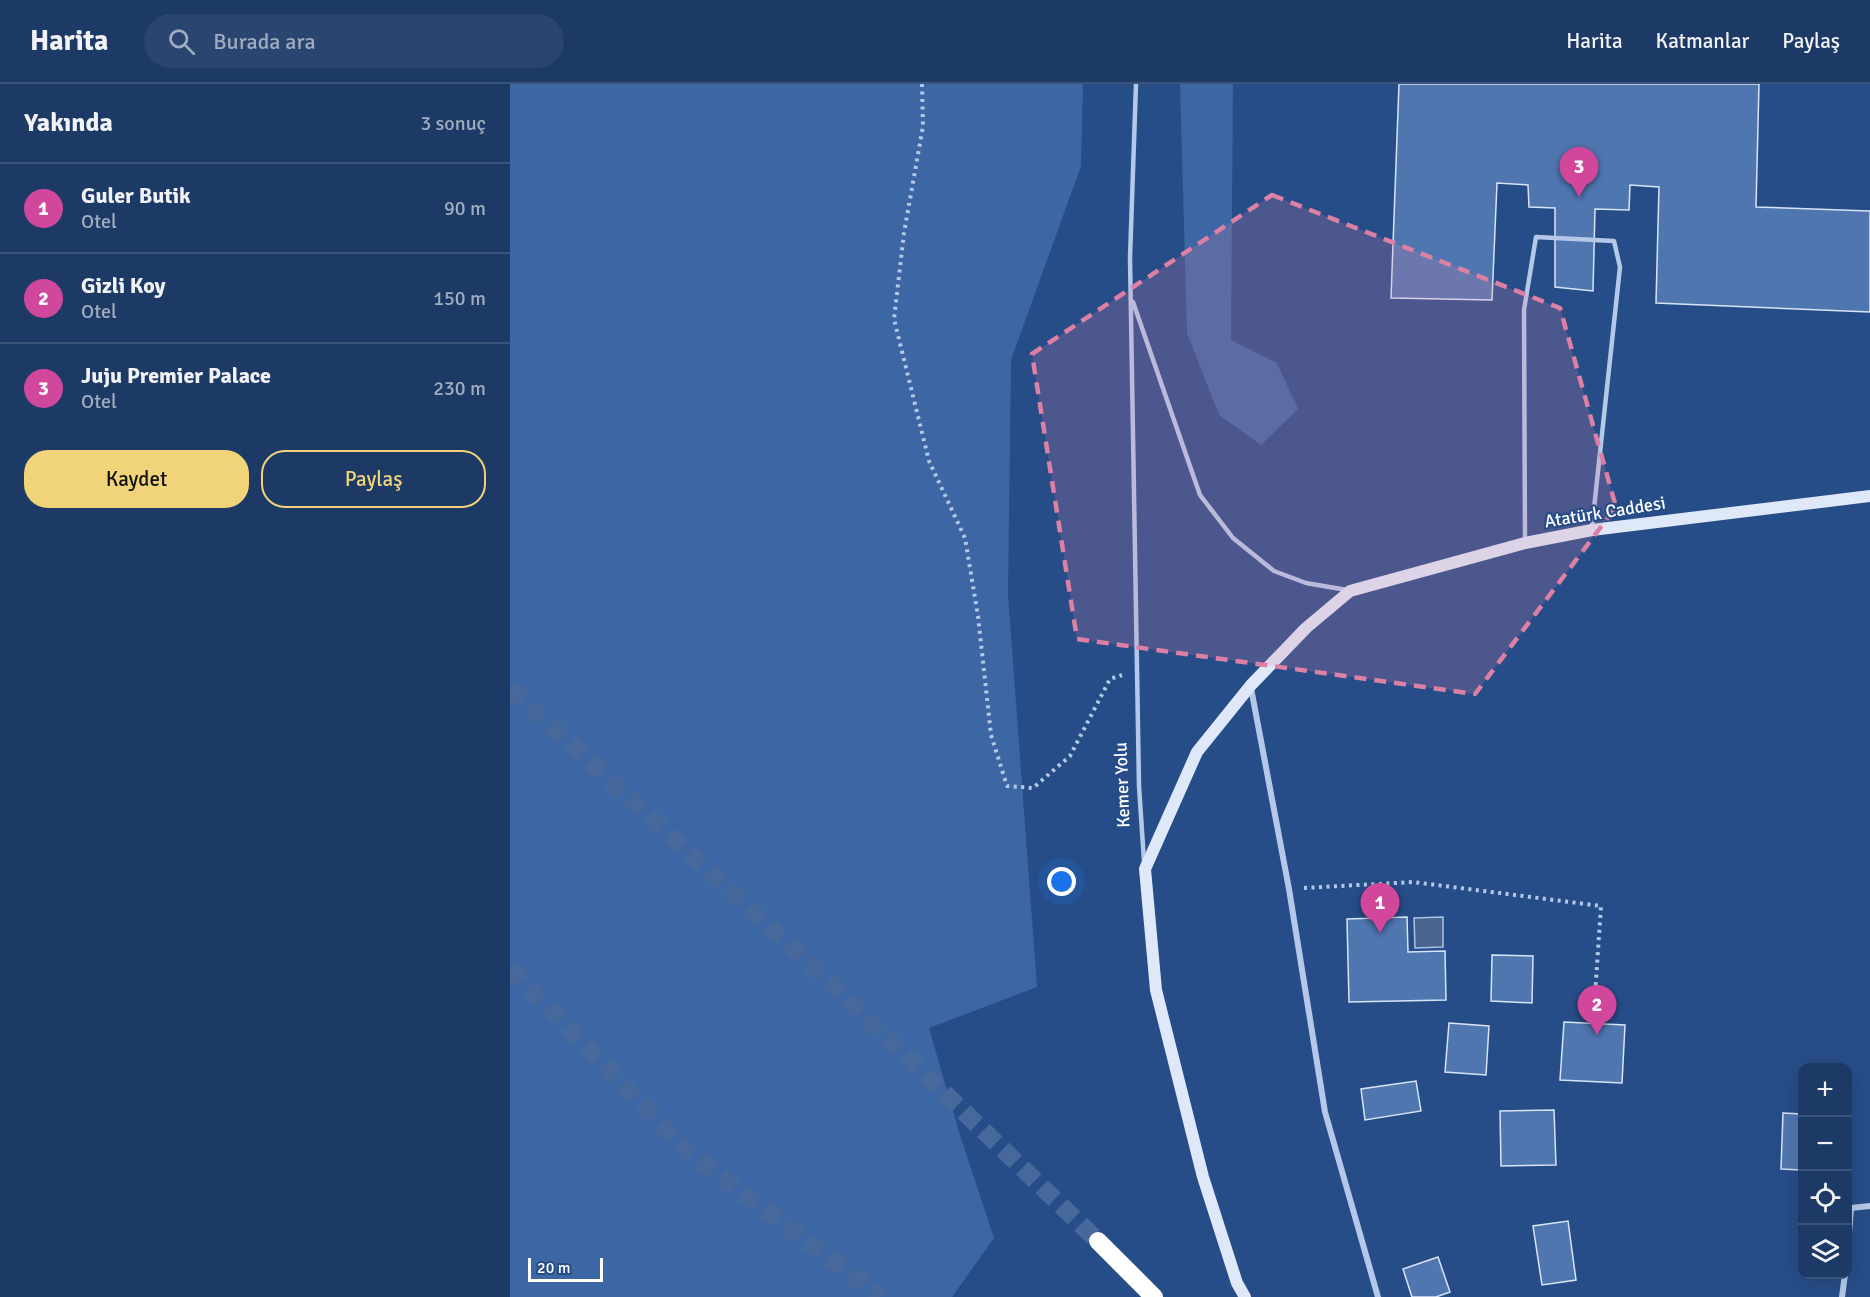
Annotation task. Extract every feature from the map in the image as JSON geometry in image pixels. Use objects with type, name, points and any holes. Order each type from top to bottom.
[{"type":"highway","points":[[1098,1241],[1154,1297]]},
{"type":"street","name":"Atatürk Caddesi","points":[[1350,591],[1525,543],[1592,530],[1870,496]]},
{"type":"street","points":[[1145,869],[1197,752],[1251,685],[1306,628],[1350,591]]},
{"type":"street","points":[[1251,685],[1289,889],[1325,1112],[1378,1297]]},
{"type":"street","name":"Kemer Yolu","points":[[1145,869],[1156,990],[1203,1177],[1237,1283],[1245,1297]]},
{"type":"street","points":[[1850,1225],[1851,1208],[1870,1206]]},
{"type":"street","points":[[1842,1297],[1844,1279]]},
{"type":"lane","name":"Kemer Yolu","points":[[1136,84],[1130,258],[1139,786],[1145,869]]},
{"type":"lane","points":[[1525,543],[1524,310],[1536,237],[1614,241],[1620,267],[1592,530]]},
{"type":"lane","points":[[1132,298],[1200,495],[1233,538],[1274,571],[1306,583],[1350,591]]},
{"type":"path","points":[[921,84],[923,126],[904,233],[894,319],[929,461],[965,538],[978,616],[991,735],[1007,786],[1033,788],[1070,756],[1110,679],[1137,670]]},
{"type":"path","points":[[1289,889],[1413,882],[1601,906],[1595,995]]},
{"type":"highlighted area","points":[[1272,195],[1560,308],[1616,507],[1475,694],[1077,639],[1032,354]]},
{"type":"shaded area","points":[[510,84],[1083,84],[1081,166],[1011,360],[1008,595],[1037,987],[929,1028],[960,1135],[994,1238],[952,1297],[510,1297]]},
{"type":"shaded area","points":[[1180,84],[1233,84],[1231,340],[1277,363],[1298,409],[1261,445],[1219,415],[1187,333]]},
{"type":"shaded area","points":[[1443,917],[1443,947],[1415,948],[1414,918]]},
{"type":"building","points":[[1399,84],[1759,84],[1756,207],[1870,211],[1870,312],[1656,303],[1659,187],[1630,185],[1629,210],[1595,209],[1593,291],[1555,287],[1555,208],[1529,207],[1528,185],[1497,183],[1492,300],[1391,298]]},
{"type":"building","points":[[1407,917],[1408,952],[1445,951],[1446,1000],[1349,1002],[1347,919]]},
{"type":"building","points":[[1492,955],[1533,956],[1532,1003],[1491,1001]]},
{"type":"building","points":[[1564,1022],[1625,1025],[1622,1083],[1560,1080]]},
{"type":"building","points":[[1449,1023],[1489,1026],[1486,1075],[1445,1072]]},
{"type":"building","points":[[1416,1081],[1421,1111],[1365,1120],[1361,1089]]},
{"type":"building","points":[[1554,1110],[1556,1165],[1501,1166],[1500,1111]]},
{"type":"building","points":[[1783,1113],[1798,1114],[1798,1170],[1781,1169]]},
{"type":"building","points":[[1568,1221],[1576,1280],[1542,1285],[1533,1226]]},
{"type":"building","points":[[1438,1257],[1450,1292],[1436,1297],[1412,1297],[1403,1269]]},
{"type":"tunnel","points":[[510,688],[826,979],[1098,1241]]},
{"type":"tunnel","points":[[510,968],[690,1154],[881,1297]]},
{"type":"place","name":"Juju Premier Palace","points":[[1579,197]]},
{"type":"place","name":"Guler Butik","points":[[1380,933]]},
{"type":"place","name":"Gizli Koy","points":[[1597,1035]]}]
